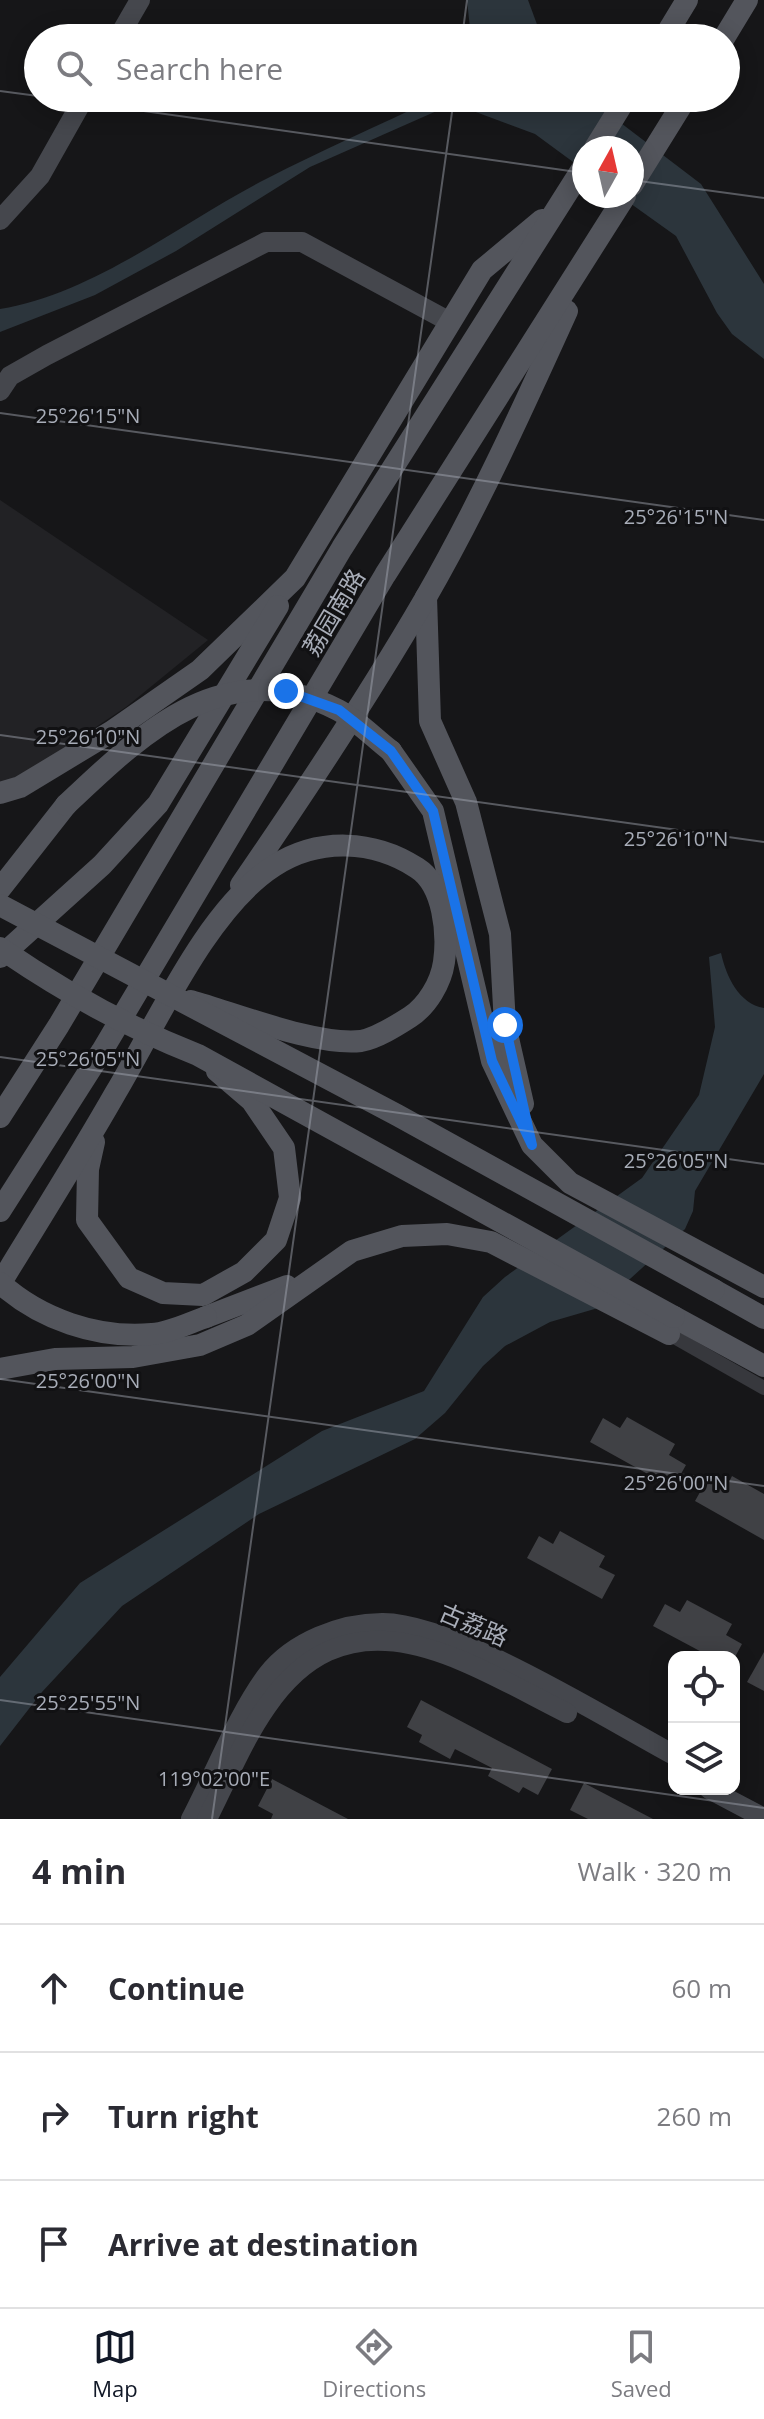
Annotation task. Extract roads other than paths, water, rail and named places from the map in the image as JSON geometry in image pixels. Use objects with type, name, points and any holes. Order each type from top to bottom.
[{"type":"main road","points":[[672,24],[687,0]]},
{"type":"main road","points":[[732,24],[747,0]]},
{"type":"main road","points":[[602,136],[617,112]]},
{"type":"main road","points":[[644,165],[677,112]]},
{"type":"main road","name":"荔园南路","points":[[0,1117],[59,1025],[342,548],[572,186]]},
{"type":"main road","points":[[0,957],[102,865],[158,804],[482,270],[559,207]]},
{"type":"main road","name":"荔园南路","points":[[0,1211],[102,1051],[385,575],[617,208]]},
{"type":"main road","points":[[322,1272],[153,1335],[103,1331],[58,1321],[15,1297],[0,1284],[217,919],[318,773],[426,597],[522,411],[599,239]]},
{"type":"main road","points":[[0,793],[20,787],[111,732],[200,670],[295,578]]},
{"type":"main road","points":[[426,597],[430,721],[466,802],[500,934],[505,1025],[532,1145]]},
{"type":"main road","points":[[0,889],[66,805],[134,740],[204,699],[248,690],[286,691],[339,710],[391,751],[433,811],[492,1061],[532,1145],[570,1183],[764,1287]]},
{"type":"main road","points":[[177,996],[329,1041],[364,1041],[397,1026],[425,1007],[444,967],[447,937],[439,899],[422,871],[395,854],[362,845],[321,846],[274,866],[217,919]]},
{"type":"main road","points":[[0,905],[177,996],[764,1318]]},
{"type":"main road","points":[[0,948],[37,974],[145,1032],[198,1055],[671,1325]]},
{"type":"main road","points":[[97,1125],[88,1169],[87,1220],[105,1249],[129,1278],[163,1293],[203,1295],[244,1272],[276,1240],[290,1198],[284,1148],[252,1101],[198,1055]]},
{"type":"main road","points":[[0,1369],[55,1359],[133,1357],[200,1345],[247,1325],[352,1251],[402,1236],[447,1234],[491,1242],[764,1366]]},
{"type":"street","points":[[126,24],[140,0]]},
{"type":"street","points":[[0,220],[40,176],[76,112]]},
{"type":"street","points":[[0,391],[10,376],[47,355],[266,242],[302,242],[450,322]]},
{"type":"street","points":[[671,1325],[764,1388]]},
{"type":"street","name":"古荔路","points":[[191,1819],[269,1672],[311,1640],[382,1623],[433,1632],[668,1752]]},
{"type":"street","name":"古荔路","points":[[207,1819],[265,1709],[283,1684],[322,1653],[371,1639],[422,1644],[463,1661],[668,1767]]},
{"type":"street","points":[[740,1790],[764,1803]]},
{"type":"street","points":[[720,1795],[764,1818]]}]
